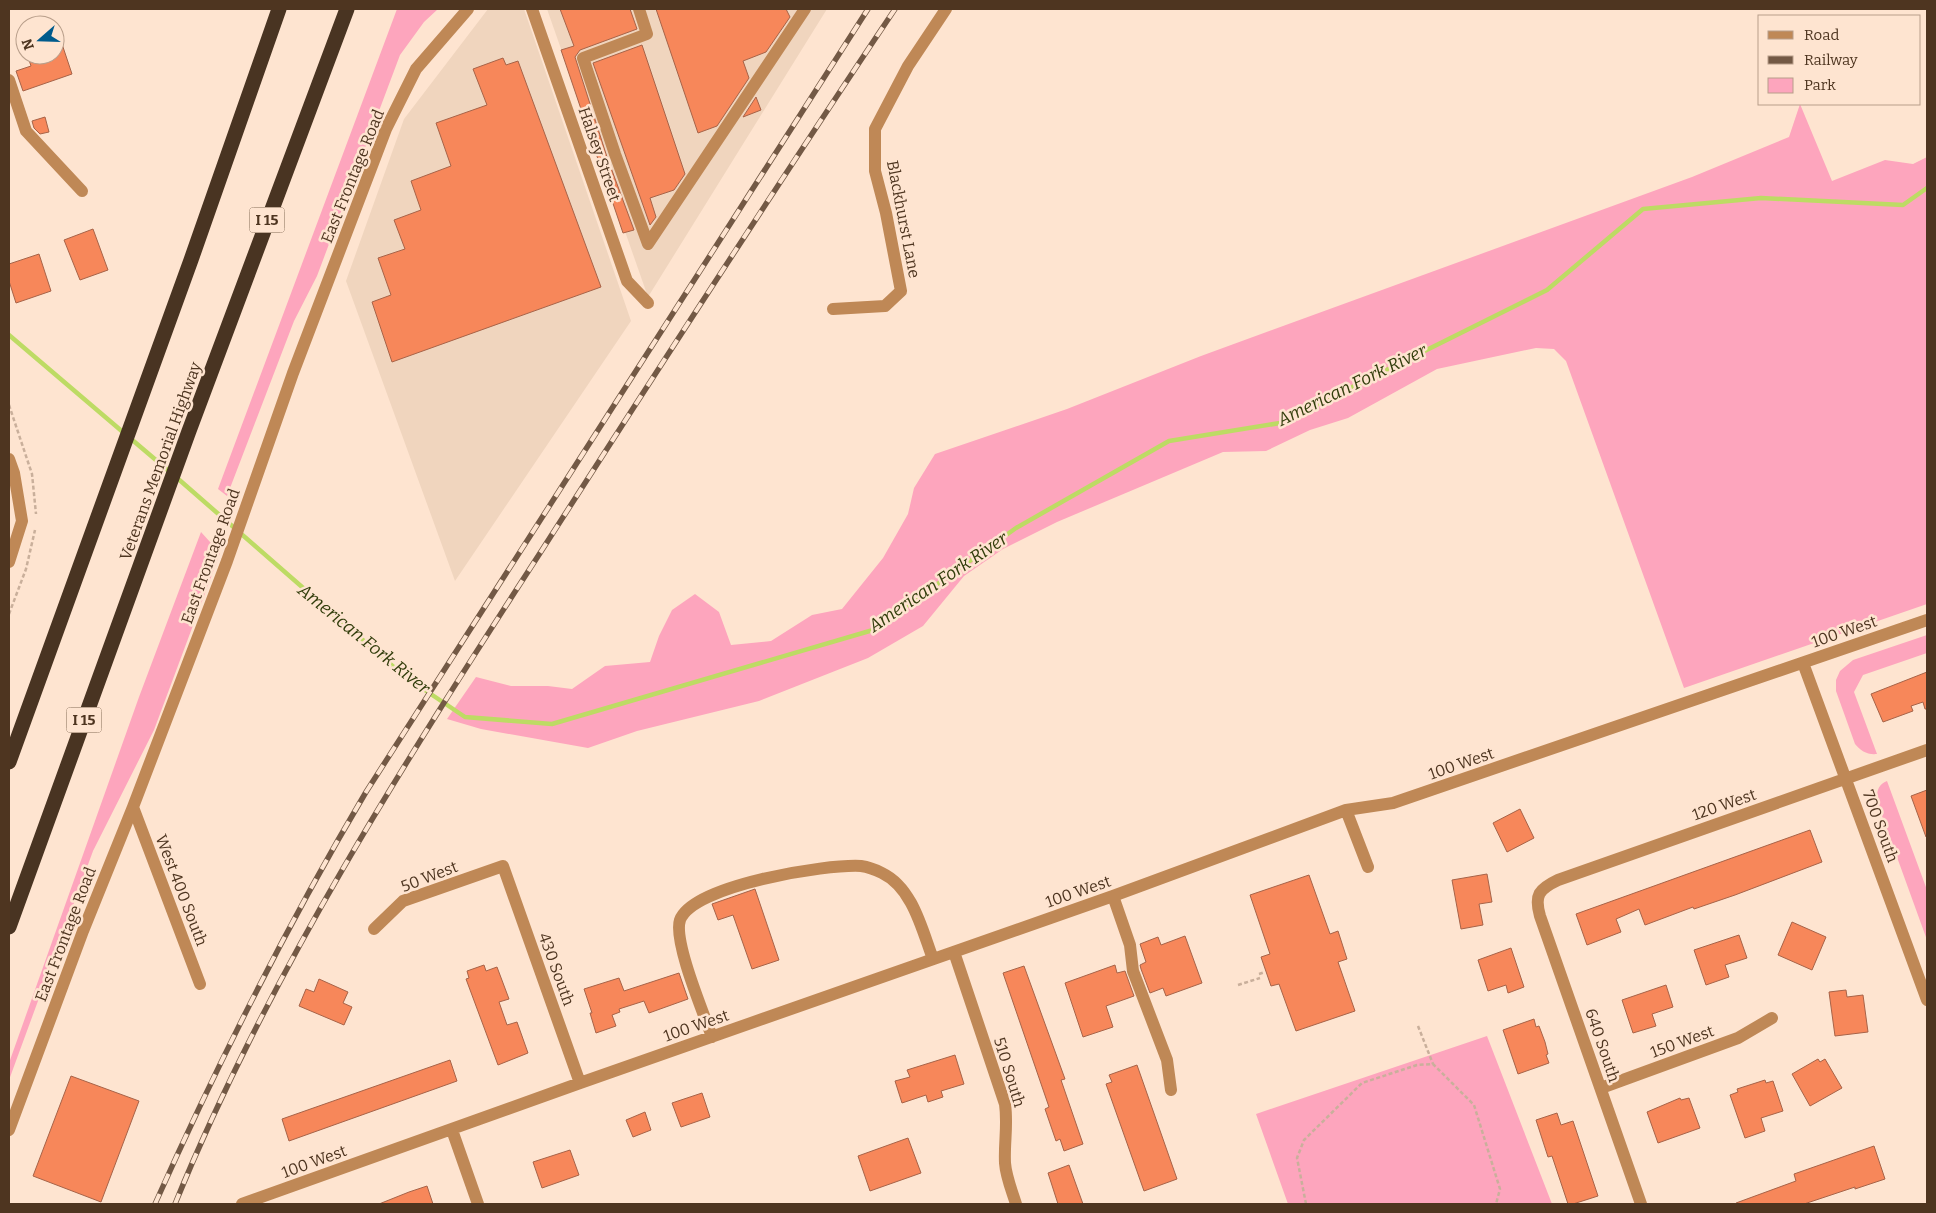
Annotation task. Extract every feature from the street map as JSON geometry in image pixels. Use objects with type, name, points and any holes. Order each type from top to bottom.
[{"type":"highway","points":[[9,762],[280,9]]},
{"type":"highway","name":"Veterans Memorial Highway","points":[[9,927],[189,431],[347,9]]},
{"type":"street","name":"East Frontage Road","points":[[9,1130],[83,931],[133,807],[227,561],[293,373],[386,129],[416,69],[468,9]]},
{"type":"street","name":"Halsey Street","points":[[532,9],[627,281],[648,304]]},
{"type":"street","points":[[639,9],[647,34],[584,58],[615,154],[648,244],[805,9]]},
{"type":"street","name":"Blackhurst Lane","points":[[833,309],[885,306],[901,291],[886,213],[875,171],[875,130],[908,66],[946,9]]},
{"type":"street","points":[[9,80],[26,131],[82,191]]},
{"type":"street","points":[[9,459],[14,473],[22,521],[9,562]]},
{"type":"street","name":"100 West","points":[[242,1204],[1113,896],[1346,810],[1393,804],[1927,620]]},
{"type":"street","name":"700 South","points":[[1803,663],[1927,1000]]},
{"type":"street","name":"120 West","points":[[1538,897],[1546,885],[1558,880],[1927,750]]},
{"type":"street","name":"West 400 South","points":[[133,807],[200,984]]},
{"type":"street","points":[[1346,810],[1368,867]]},
{"type":"street","name":"50 West","points":[[374,929],[403,901],[503,866]]},
{"type":"street","name":"430 South","points":[[503,866],[580,1083]]},
{"type":"street","points":[[712,1037],[682,950],[679,933],[680,920],[689,908],[704,899],[752,881],[835,866],[863,866],[884,874],[903,888],[934,959]]},
{"type":"street","points":[[1113,896],[1130,945],[1133,971],[1167,1060],[1171,1090]]},
{"type":"street","name":"640 South","points":[[1538,897],[1536,904],[1540,916],[1641,1204]]},
{"type":"street","name":"510 South","points":[[954,952],[1005,1104],[1008,1122],[1005,1163],[1008,1182],[1016,1204]]},
{"type":"street","name":"150 West","points":[[1601,1088],[1738,1038],[1772,1018]]},
{"type":"street","points":[[452,1130],[478,1204]]},
{"type":"path","points":[[1238,985],[1265,972]]},
{"type":"path","points":[[1418,1026],[1433,1064],[1474,1105],[1500,1189],[1496,1204]]},
{"type":"path","points":[[1306,1204],[1296,1158],[1304,1140],[1362,1083],[1418,1065],[1433,1064]]},
{"type":"shaded area","points":[[488,9],[524,9],[631,321],[455,581],[346,281],[404,119]]},
{"type":"shaded area","points":[[547,9],[827,9],[648,297]]},
{"type":"green space","points":[[397,9],[438,9],[424,22],[400,55],[317,276],[294,321],[227,496],[218,489]]},
{"type":"green space","points":[[1800,105],[1832,181],[1885,160],[1913,164],[1927,157],[1927,604],[1684,688],[1566,361],[1554,349],[1536,348],[1437,369],[1348,418],[1310,430],[1266,451],[1223,452],[1057,522],[1003,549],[964,576],[923,626],[868,658],[759,701],[637,731],[588,748],[481,729],[447,719],[476,677],[511,686],[548,686],[572,689],[605,666],[650,662],[659,636],[672,610],[695,594],[719,612],[731,645],[771,641],[812,615],[842,609],[883,558],[908,514],[914,488],[935,454],[1067,409],[1201,356],[1692,177],[1789,137]]},
{"type":"green space","points":[[201,532],[220,553],[154,730],[93,851],[9,1080],[9,1063],[139,697]]},
{"type":"green space","points":[[1927,635],[1927,653],[1863,675],[1854,692],[1877,754],[1864,752],[1855,744],[1836,691],[1836,680],[1840,671],[1853,660]]},
{"type":"green space","points":[[1887,781],[1927,890],[1927,940],[1877,802],[1878,789]]},
{"type":"green space","points":[[1487,1036],[1552,1204],[1288,1204],[1256,1114]]},
{"type":"building","points":[[560,9],[630,9],[637,29],[580,50],[575,57],[607,157],[634,230],[623,233],[561,50],[574,46]]},
{"type":"building","points":[[656,9],[786,9],[790,17],[766,52],[743,61],[749,78],[717,126],[698,133]]},
{"type":"building","points":[[642,45],[685,174],[674,190],[650,198],[656,217],[650,225],[593,63]]},
{"type":"building","points":[[65,53],[72,74],[23,91],[16,71],[31,66],[65,65]]},
{"type":"building","points":[[503,58],[506,65],[518,61],[601,287],[392,362],[372,302],[391,295],[378,258],[405,249],[394,220],[421,210],[411,181],[451,166],[436,123],[487,105],[473,69]]},
{"type":"building","points":[[756,97],[761,110],[743,117]]},
{"type":"building","points":[[45,117],[49,132],[40,134],[34,128],[32,121]]},
{"type":"building","points":[[93,229],[108,270],[80,280],[64,240]]},
{"type":"building","points":[[39,254],[51,291],[16,303],[9,281],[9,264]]},
{"type":"building","points":[[1927,672],[1927,709],[1925,709],[1923,702],[1911,706],[1913,711],[1883,722],[1871,694]]},
{"type":"building","points":[[1927,790],[1927,836],[1926,837],[1911,796]]},
{"type":"building","points":[[1520,809],[1534,838],[1507,852],[1493,823]]},
{"type":"building","points":[[1810,830],[1822,862],[1735,895],[1694,909],[1693,907],[1645,925],[1639,909],[1616,919],[1621,932],[1587,945],[1576,914]]},
{"type":"building","points":[[1487,874],[1492,902],[1479,904],[1483,925],[1461,929],[1452,880]]},
{"type":"building","points":[[1309,875],[1330,934],[1338,931],[1347,959],[1338,962],[1355,1011],[1296,1031],[1279,984],[1271,986],[1261,957],[1270,954],[1250,895]]},
{"type":"building","points":[[755,889],[779,960],[752,969],[733,915],[718,920],[712,904]]},
{"type":"building","points":[[1792,922],[1826,937],[1812,970],[1778,955]]},
{"type":"building","points":[[1739,935],[1747,958],[1725,965],[1729,977],[1706,985],[1694,950]]},
{"type":"building","points":[[1185,936],[1202,983],[1166,996],[1163,988],[1150,993],[1140,965],[1146,962],[1140,944],[1158,937],[1161,945]]},
{"type":"building","points":[[1511,948],[1524,987],[1508,993],[1506,985],[1488,991],[1478,960]]},
{"type":"building","points":[[484,965],[486,971],[497,967],[509,999],[499,1002],[507,1025],[517,1022],[528,1053],[498,1065],[466,979],[469,978],[467,971]]},
{"type":"building","points":[[1115,965],[1117,973],[1125,971],[1134,996],[1106,1006],[1113,1027],[1083,1037],[1065,983]]},
{"type":"building","points":[[1024,966],[1065,1079],[1061,1080],[1083,1144],[1064,1151],[1060,1139],[1056,1141],[1045,1109],[1049,1107],[1003,973]]},
{"type":"building","points":[[679,973],[688,999],[649,1013],[644,1001],[619,1009],[620,1012],[612,1015],[616,1026],[596,1033],[584,989],[619,978],[624,991]]},
{"type":"building","points":[[319,979],[348,992],[343,1003],[352,1007],[344,1025],[299,1006],[306,989],[314,992]]},
{"type":"building","points":[[1666,985],[1673,1007],[1652,1014],[1656,1026],[1633,1033],[1622,1000]]},
{"type":"building","points":[[1846,990],[1847,997],[1863,995],[1868,1032],[1835,1036],[1829,992]]},
{"type":"building","points":[[1534,1019],[1536,1027],[1539,1026],[1545,1042],[1549,1063],[1518,1074],[1503,1030]]},
{"type":"building","points":[[955,1055],[964,1084],[941,1091],[943,1097],[928,1102],[926,1095],[902,1103],[895,1081],[910,1077],[907,1070]]},
{"type":"building","points":[[1818,1059],[1820,1062],[1825,1059],[1842,1088],[1810,1106],[1792,1074]]},
{"type":"building","points":[[450,1060],[457,1081],[289,1141],[282,1119]]},
{"type":"building","points":[[1137,1065],[1177,1179],[1144,1191],[1106,1084],[1112,1082],[1109,1075]]},
{"type":"building","points":[[71,1076],[139,1101],[101,1202],[33,1176]]},
{"type":"building","points":[[1765,1080],[1766,1083],[1773,1081],[1783,1111],[1761,1118],[1765,1131],[1745,1138],[1730,1095],[1738,1092],[1737,1089]]},
{"type":"building","points":[[702,1093],[710,1117],[681,1127],[672,1103]]},
{"type":"building","points":[[1680,1098],[1681,1100],[1689,1098],[1700,1128],[1658,1143],[1647,1112]]},
{"type":"building","points":[[645,1112],[651,1130],[633,1137],[626,1120]]},
{"type":"building","points":[[1557,1113],[1561,1125],[1573,1121],[1598,1196],[1568,1204],[1552,1156],[1548,1157],[1536,1120]]},
{"type":"building","points":[[908,1138],[921,1173],[870,1191],[858,1156]]},
{"type":"building","points":[[1874,1146],[1885,1179],[1804,1204],[1736,1204],[1796,1181],[1794,1174]]},
{"type":"building","points":[[570,1150],[579,1175],[542,1188],[533,1162]]},
{"type":"building","points":[[1069,1165],[1083,1204],[1058,1204],[1048,1173]]},
{"type":"building","points":[[427,1186],[433,1204],[379,1204],[409,1192]]},
{"type":"waterway","name":"American Fork River","points":[[176,477],[404,676],[465,717],[552,724],[873,630],[1016,528],[1169,441],[1280,423],[1547,290],[1643,209],[1761,198],[1903,205],[1927,188]]},
{"type":"waterway","name":"American Fork River","points":[[9,335],[124,433]]},
{"type":"waterway","name":"American Fork River","points":[[130,438],[170,472]]},
{"type":"railway","points":[[155,1204],[203,1099],[254,995],[366,792],[868,9]]},
{"type":"railway","points":[[175,1204],[212,1118],[253,1033],[343,868],[391,788],[673,346],[895,9]]}]
